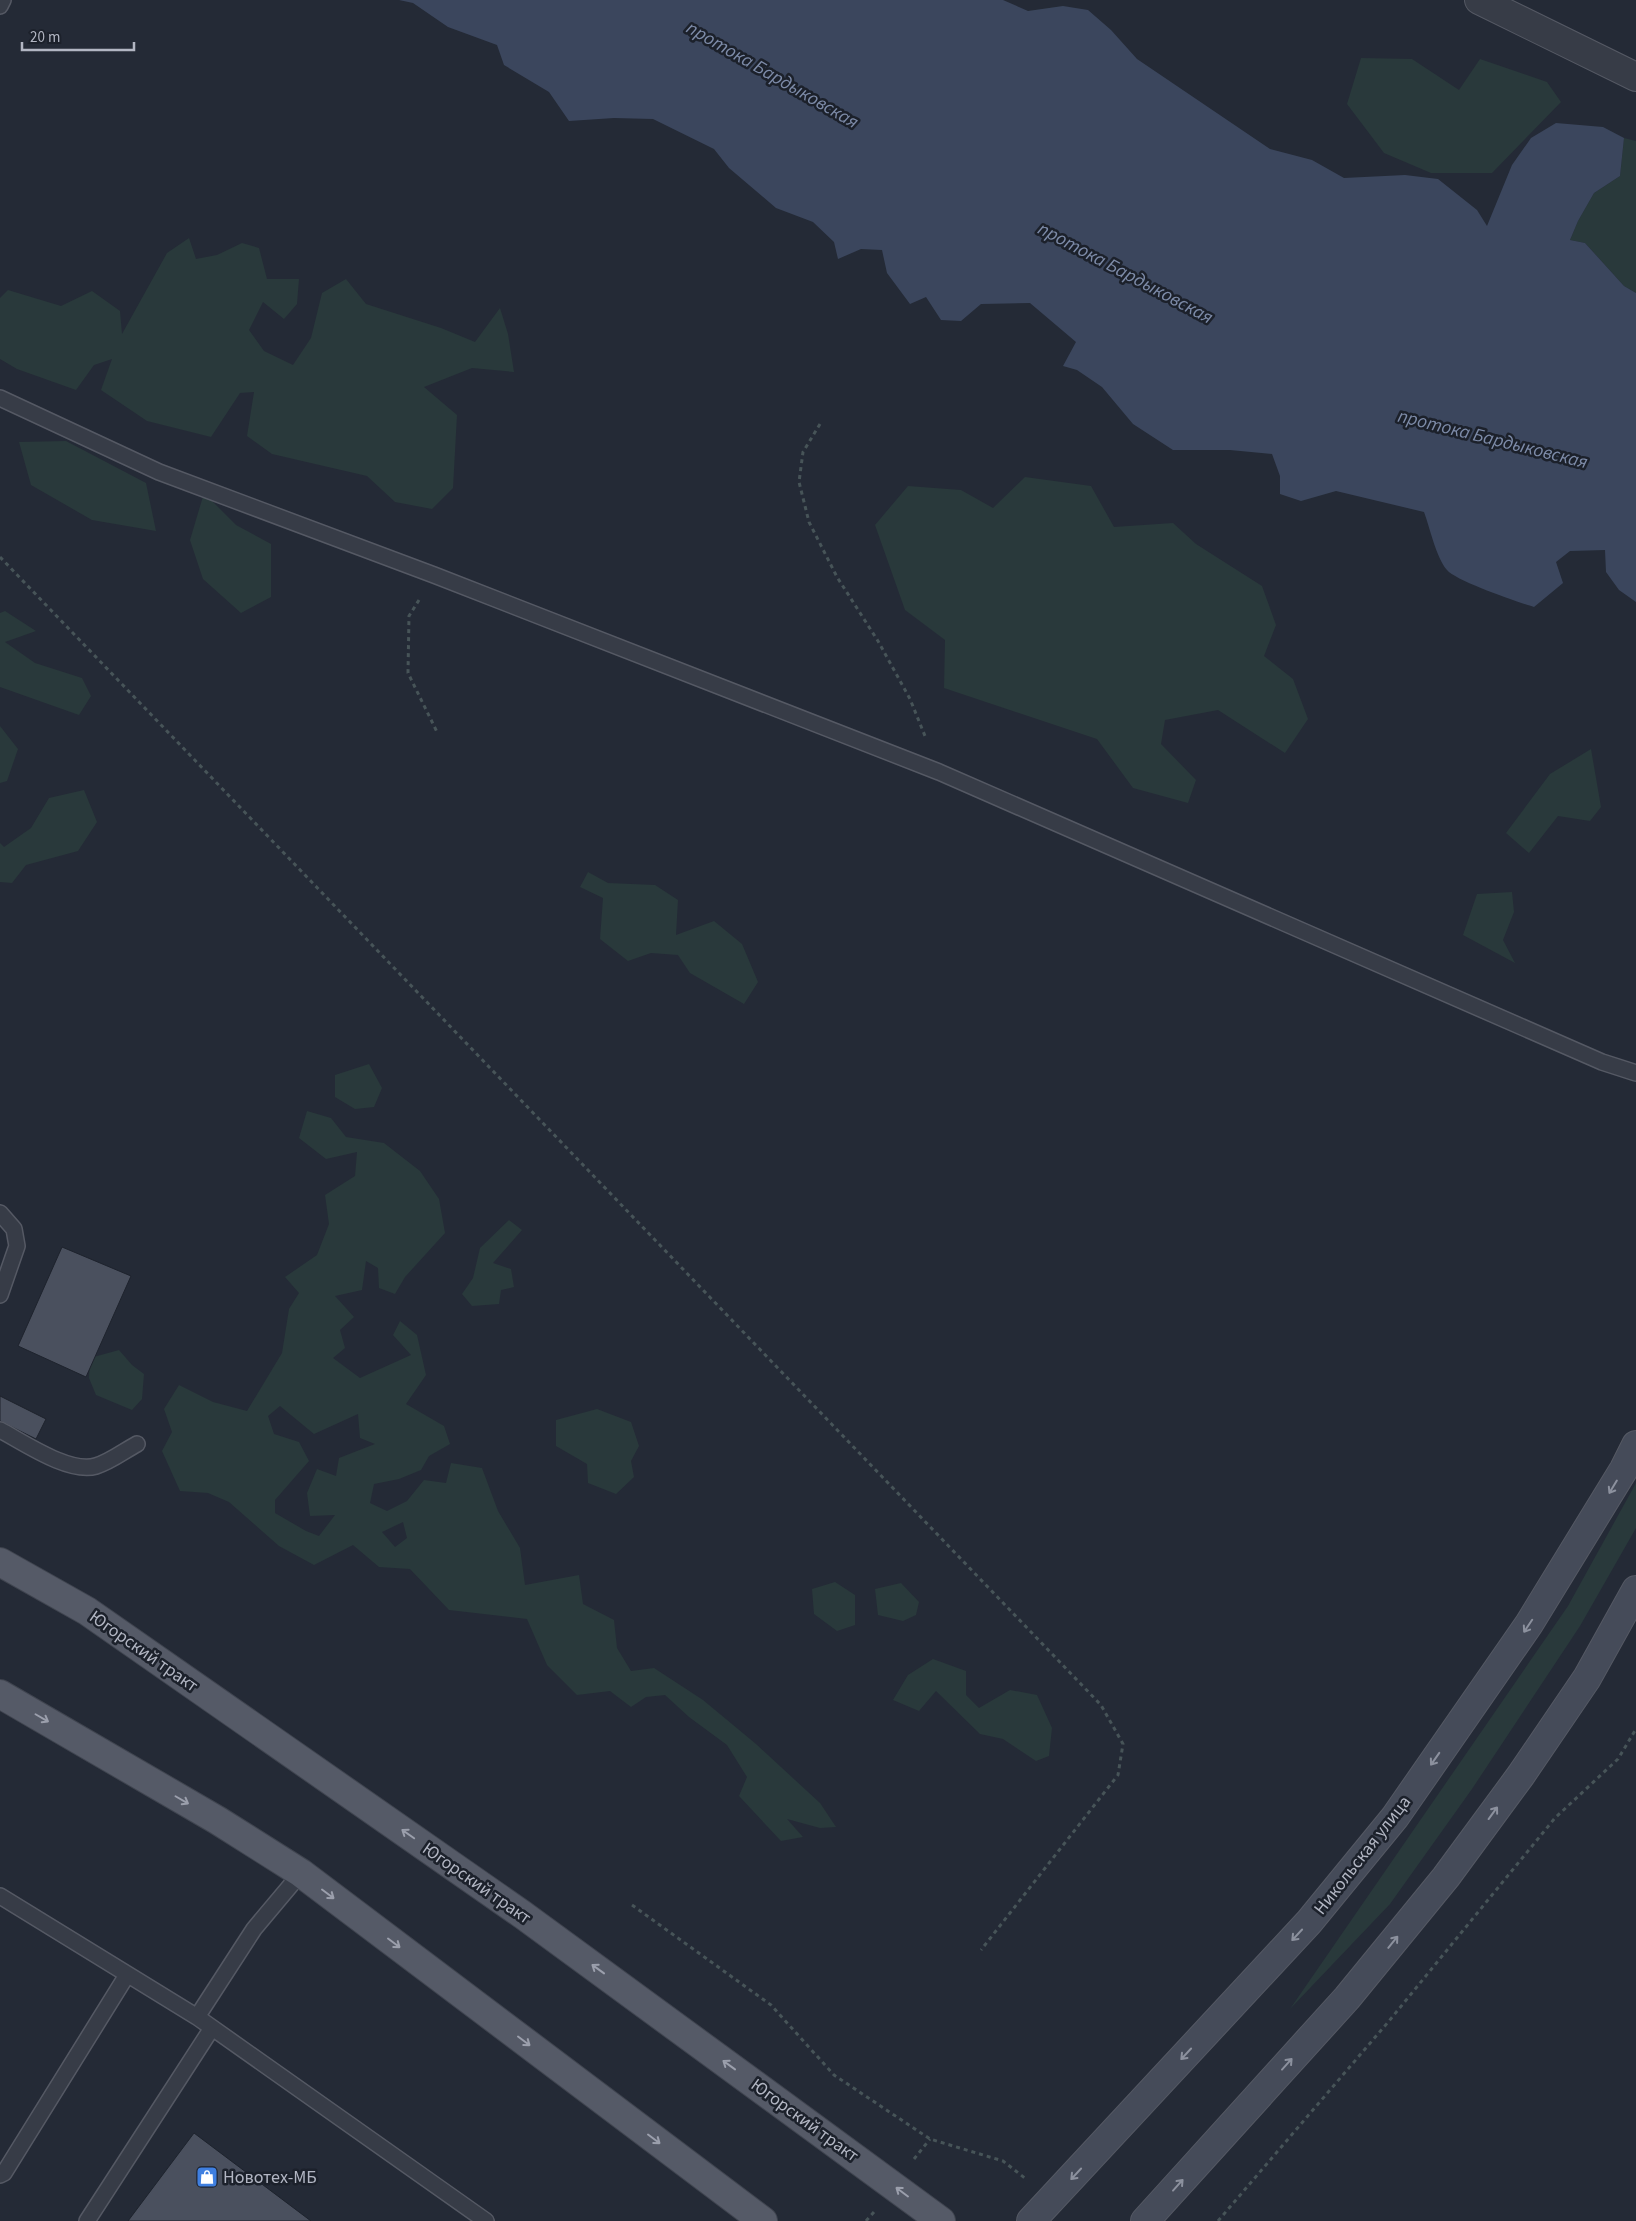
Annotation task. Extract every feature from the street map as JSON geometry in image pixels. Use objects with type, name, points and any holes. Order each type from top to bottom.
[{"type":"main road","name":"Югорский тракт","points":[[0,1562],[87,1610],[515,1909],[941,2221]]},
{"type":"main road","points":[[0,1694],[217,1820],[301,1873],[763,2221]]},
{"type":"street","points":[[1479,0],[1636,77]]},
{"type":"street","name":"Никольская улица","points":[[1031,2221],[1309,1922],[1395,1817],[1529,1624],[1624,1469],[1636,1445]]},
{"type":"street","points":[[1145,2221],[1348,1998],[1446,1877],[1521,1775],[1587,1678],[1636,1590]]},
{"type":"lane","points":[[0,6],[3,0]]},
{"type":"lane","points":[[0,398],[159,472],[434,576],[938,772],[1602,1062],[1636,1073]]},
{"type":"lane","points":[[0,1213],[14,1228],[17,1246],[0,1295]]},
{"type":"lane","points":[[0,1430],[59,1461],[80,1467],[96,1466],[137,1444]]},
{"type":"lane","points":[[197,2017],[254,1929],[301,1873]]},
{"type":"lane","points":[[0,1896],[197,2017],[486,2221]]},
{"type":"lane","points":[[0,2174],[4,2173],[127,1975]]},
{"type":"lane","points":[[87,2221],[212,2028]]},
{"type":"path","points":[[820,424],[803,452],[798,482],[810,522],[837,577],[878,641],[910,699],[938,772]]},
{"type":"path","points":[[0,557],[1101,1705],[1123,1744],[1118,1775],[980,1950]]},
{"type":"path","points":[[434,576],[409,616],[408,673],[438,734]]},
{"type":"path","points":[[1218,2221],[1389,2021],[1555,1818],[1618,1759],[1636,1729]]},
{"type":"path","points":[[632,1905],[771,2005],[834,2075],[930,2139],[1003,2161],[1052,2200]]},
{"type":"shaded area","points":[[1361,58],[1412,59],[1459,90],[1480,59],[1547,82],[1561,102],[1492,173],[1431,173],[1384,153],[1347,104]]},
{"type":"shaded area","points":[[1624,138],[1636,141],[1636,293],[1624,286],[1585,243],[1570,240],[1578,221],[1594,193],[1620,176]]},
{"type":"shaded area","points":[[189,238],[196,259],[217,255],[242,243],[259,248],[267,279],[299,279],[297,304],[284,319],[263,302],[249,330],[264,351],[293,365],[311,338],[322,293],[346,279],[366,304],[441,328],[475,342],[500,308],[508,334],[514,372],[472,368],[424,387],[457,415],[453,488],[432,509],[395,502],[367,476],[272,454],[247,436],[254,392],[240,393],[211,437],[147,421],[101,390],[112,359],[94,365],[76,390],[17,369],[0,359],[0,298],[8,290],[61,306],[92,291],[120,311],[122,334],[167,253]]},
{"type":"shaded area","points":[[66,441],[146,483],[156,531],[92,520],[31,485],[19,442]]},
{"type":"shaded area","points":[[1025,477],[1091,486],[1114,527],[1173,523],[1196,544],[1262,586],[1276,625],[1264,656],[1293,679],[1308,719],[1285,753],[1218,710],[1165,720],[1161,744],[1196,780],[1188,803],[1133,788],[1097,739],[944,688],[945,640],[905,610],[875,525],[908,486],[961,490],[993,508]]},
{"type":"shaded area","points":[[204,493],[236,525],[271,544],[271,597],[241,613],[203,579],[190,540]]},
{"type":"shaded area","points":[[5,611],[36,631],[5,642],[35,663],[82,678],[91,696],[79,715],[0,687],[0,613]]},
{"type":"shaded area","points":[[0,726],[18,749],[7,781],[0,783]]},
{"type":"shaded area","points":[[1591,749],[1601,807],[1590,821],[1558,816],[1529,853],[1506,833],[1550,774]]},
{"type":"shaded area","points":[[84,790],[97,822],[78,851],[26,865],[12,883],[0,882],[0,843],[4,847],[31,828],[49,798]]},
{"type":"shaded area","points":[[588,872],[608,883],[655,885],[678,900],[676,935],[714,921],[742,944],[758,982],[744,1004],[690,973],[678,955],[651,953],[628,961],[600,939],[603,898],[580,887]]},
{"type":"shaded area","points":[[1512,892],[1514,912],[1503,940],[1515,963],[1463,935],[1477,894]]},
{"type":"shaded area","points":[[369,1064],[382,1088],[374,1107],[355,1109],[335,1097],[335,1075]]},
{"type":"shaded area","points":[[307,1111],[331,1118],[346,1137],[384,1143],[420,1171],[439,1199],[445,1233],[405,1277],[395,1294],[379,1288],[378,1268],[366,1261],[362,1290],[335,1296],[354,1317],[340,1330],[345,1348],[333,1358],[360,1378],[411,1355],[393,1335],[400,1321],[417,1335],[426,1375],[406,1404],[444,1426],[450,1444],[429,1456],[421,1470],[399,1479],[374,1484],[370,1503],[387,1511],[407,1501],[424,1480],[446,1483],[451,1463],[482,1468],[498,1511],[520,1548],[525,1585],[579,1575],[583,1604],[614,1620],[617,1648],[631,1671],[654,1668],[703,1700],[756,1744],[820,1803],[836,1827],[820,1828],[787,1819],[803,1837],[781,1841],[739,1796],[747,1777],[727,1745],[689,1717],[665,1695],[646,1697],[631,1707],[610,1691],[577,1695],[547,1665],[527,1619],[449,1610],[410,1569],[379,1567],[353,1545],[314,1565],[279,1546],[229,1502],[208,1493],[180,1491],[162,1451],[172,1432],[164,1409],[179,1385],[213,1402],[247,1411],[282,1353],[289,1309],[299,1293],[285,1277],[317,1255],[329,1224],[325,1195],[355,1176],[357,1152],[326,1159],[299,1138]],"holes":[[[280,1406],[314,1434],[358,1414],[360,1438],[375,1444],[339,1458],[336,1476],[317,1469],[307,1493],[310,1516],[335,1515],[319,1536],[306,1531],[275,1513],[275,1500],[309,1461],[299,1442],[274,1434],[268,1416]],[[403,1522],[407,1538],[395,1547],[382,1532]]]},
{"type":"shaded area","points":[[509,1220],[522,1230],[493,1263],[511,1269],[514,1287],[501,1290],[499,1304],[472,1306],[462,1294],[473,1278],[480,1248]]},
{"type":"shaded area","points":[[119,1350],[132,1365],[144,1374],[142,1399],[132,1410],[96,1395],[89,1378],[90,1358]]},
{"type":"shaded area","points":[[597,1409],[631,1422],[639,1446],[631,1461],[634,1477],[616,1494],[588,1483],[587,1464],[556,1446],[556,1420]]},
{"type":"shaded area","points":[[1636,1483],[1636,1528],[1580,1626],[1472,1789],[1390,1904],[1290,2009],[1568,1606]]},
{"type":"shaded area","points":[[835,1582],[855,1595],[855,1625],[837,1631],[814,1614],[812,1589]]},
{"type":"shaded area","points":[[901,1583],[919,1602],[916,1615],[903,1621],[878,1615],[875,1589]]},
{"type":"shaded area","points":[[933,1659],[966,1671],[966,1695],[979,1708],[1010,1690],[1037,1695],[1052,1728],[1049,1756],[1036,1761],[1003,1739],[980,1734],[936,1691],[919,1711],[893,1700],[908,1675]]},
{"type":"water","name":"протока Бардыковская","points":[[399,0],[1003,0],[1028,11],[1063,6],[1088,10],[1111,30],[1137,59],[1270,149],[1312,160],[1344,178],[1405,175],[1438,179],[1477,210],[1487,226],[1512,165],[1531,138],[1556,123],[1603,127],[1624,138],[1620,176],[1594,193],[1578,221],[1570,240],[1585,243],[1624,286],[1636,293],[1636,602],[1619,590],[1606,572],[1605,550],[1570,551],[1556,562],[1563,583],[1534,607],[1462,580],[1447,570],[1436,550],[1424,512],[1336,491],[1301,501],[1280,494],[1280,476],[1272,454],[1230,450],[1173,450],[1133,424],[1102,387],[1077,370],[1063,366],[1076,342],[1030,303],[981,304],[961,321],[941,320],[926,297],[910,304],[887,273],[882,250],[861,249],[838,259],[834,242],[813,222],[776,208],[729,168],[714,149],[653,119],[614,118],[569,121],[549,92],[504,65],[497,45],[448,27],[413,3]]},
{"type":"building","points":[[62,1247],[131,1276],[86,1377],[18,1346]]},
{"type":"building","points":[[0,1396],[46,1419],[36,1439],[0,1421]]},
{"type":"building","name":"Новотех-МБ","points":[[194,2133],[311,2221],[128,2221]]},
{"type":"place","name":"Новотех-МБ","points":[[207,2177]]}]
